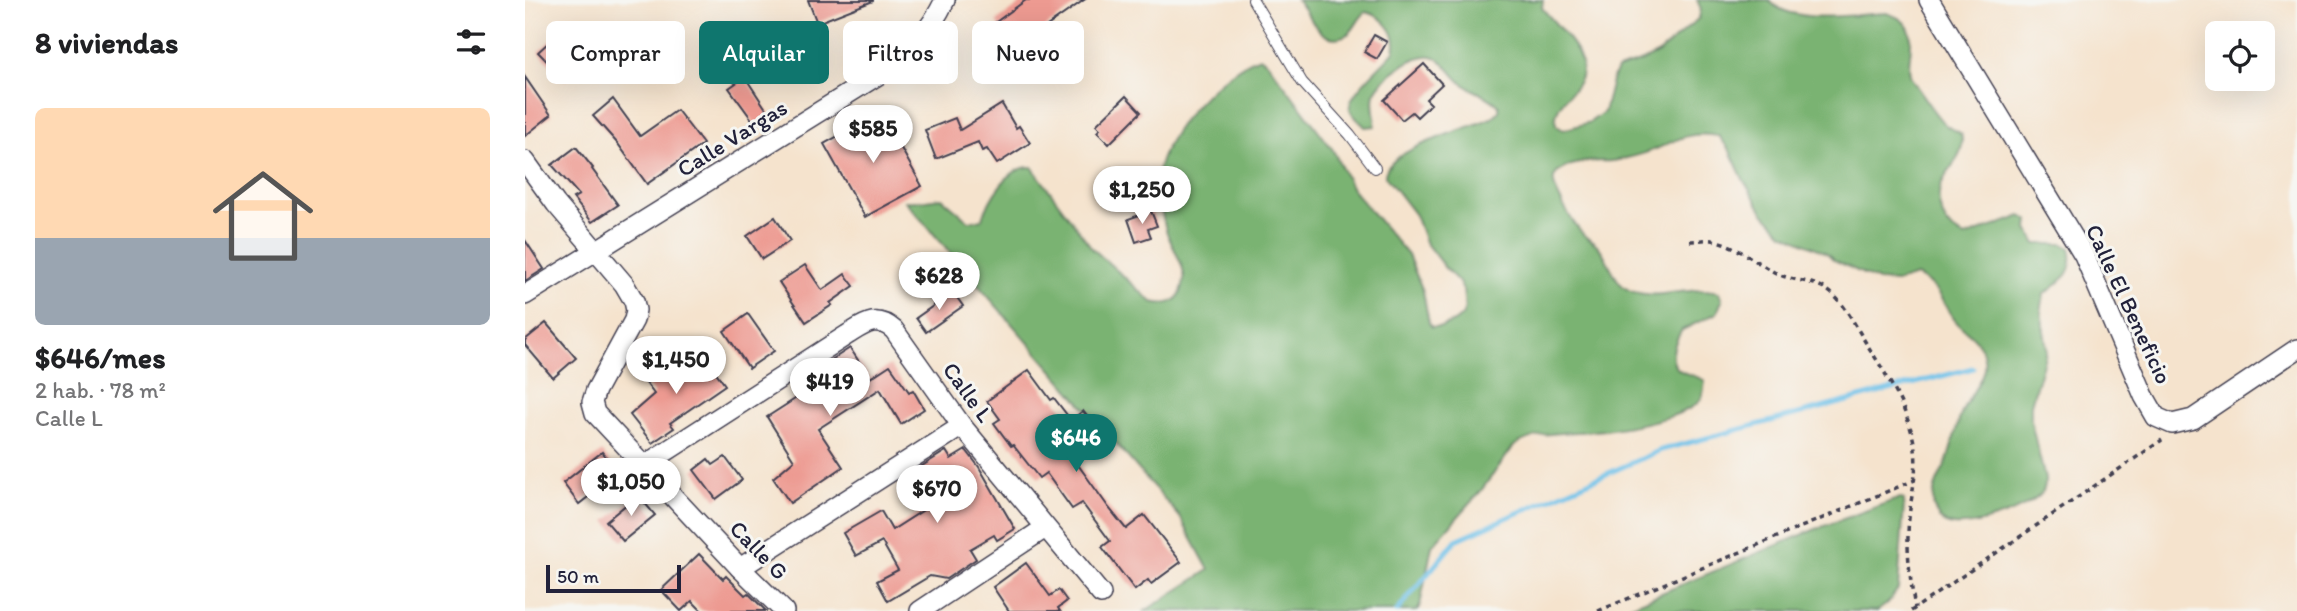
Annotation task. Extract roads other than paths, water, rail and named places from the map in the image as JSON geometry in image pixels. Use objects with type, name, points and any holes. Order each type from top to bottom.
[{"type":"street","name":"Calle Vargas","points":[[525,295],[883,72],[911,50],[929,31],[945,0]]},
{"type":"street","name":"Calle El Beneficio","points":[[1929,0],[2084,255],[2144,396],[2156,417],[2172,424],[2193,419],[2297,349]]},
{"type":"street","points":[[525,161],[556,204],[597,252]]},
{"type":"street","name":"Calle G","points":[[597,252],[624,284],[636,310],[596,390],[592,402],[595,413],[740,568],[784,611]]},
{"type":"street","name":"Calle L","points":[[645,465],[847,335],[874,321],[885,322],[894,330],[963,426],[1101,594]]},
{"type":"street","points":[[740,568],[963,426]]},
{"type":"street","points":[[920,611],[1045,528]]},
{"type":"lane","points":[[1252,0],[1302,82],[1350,135],[1375,168]]},
{"type":"waterway","points":[[1397,611],[1456,540],[1661,450],[1973,368]]}]
